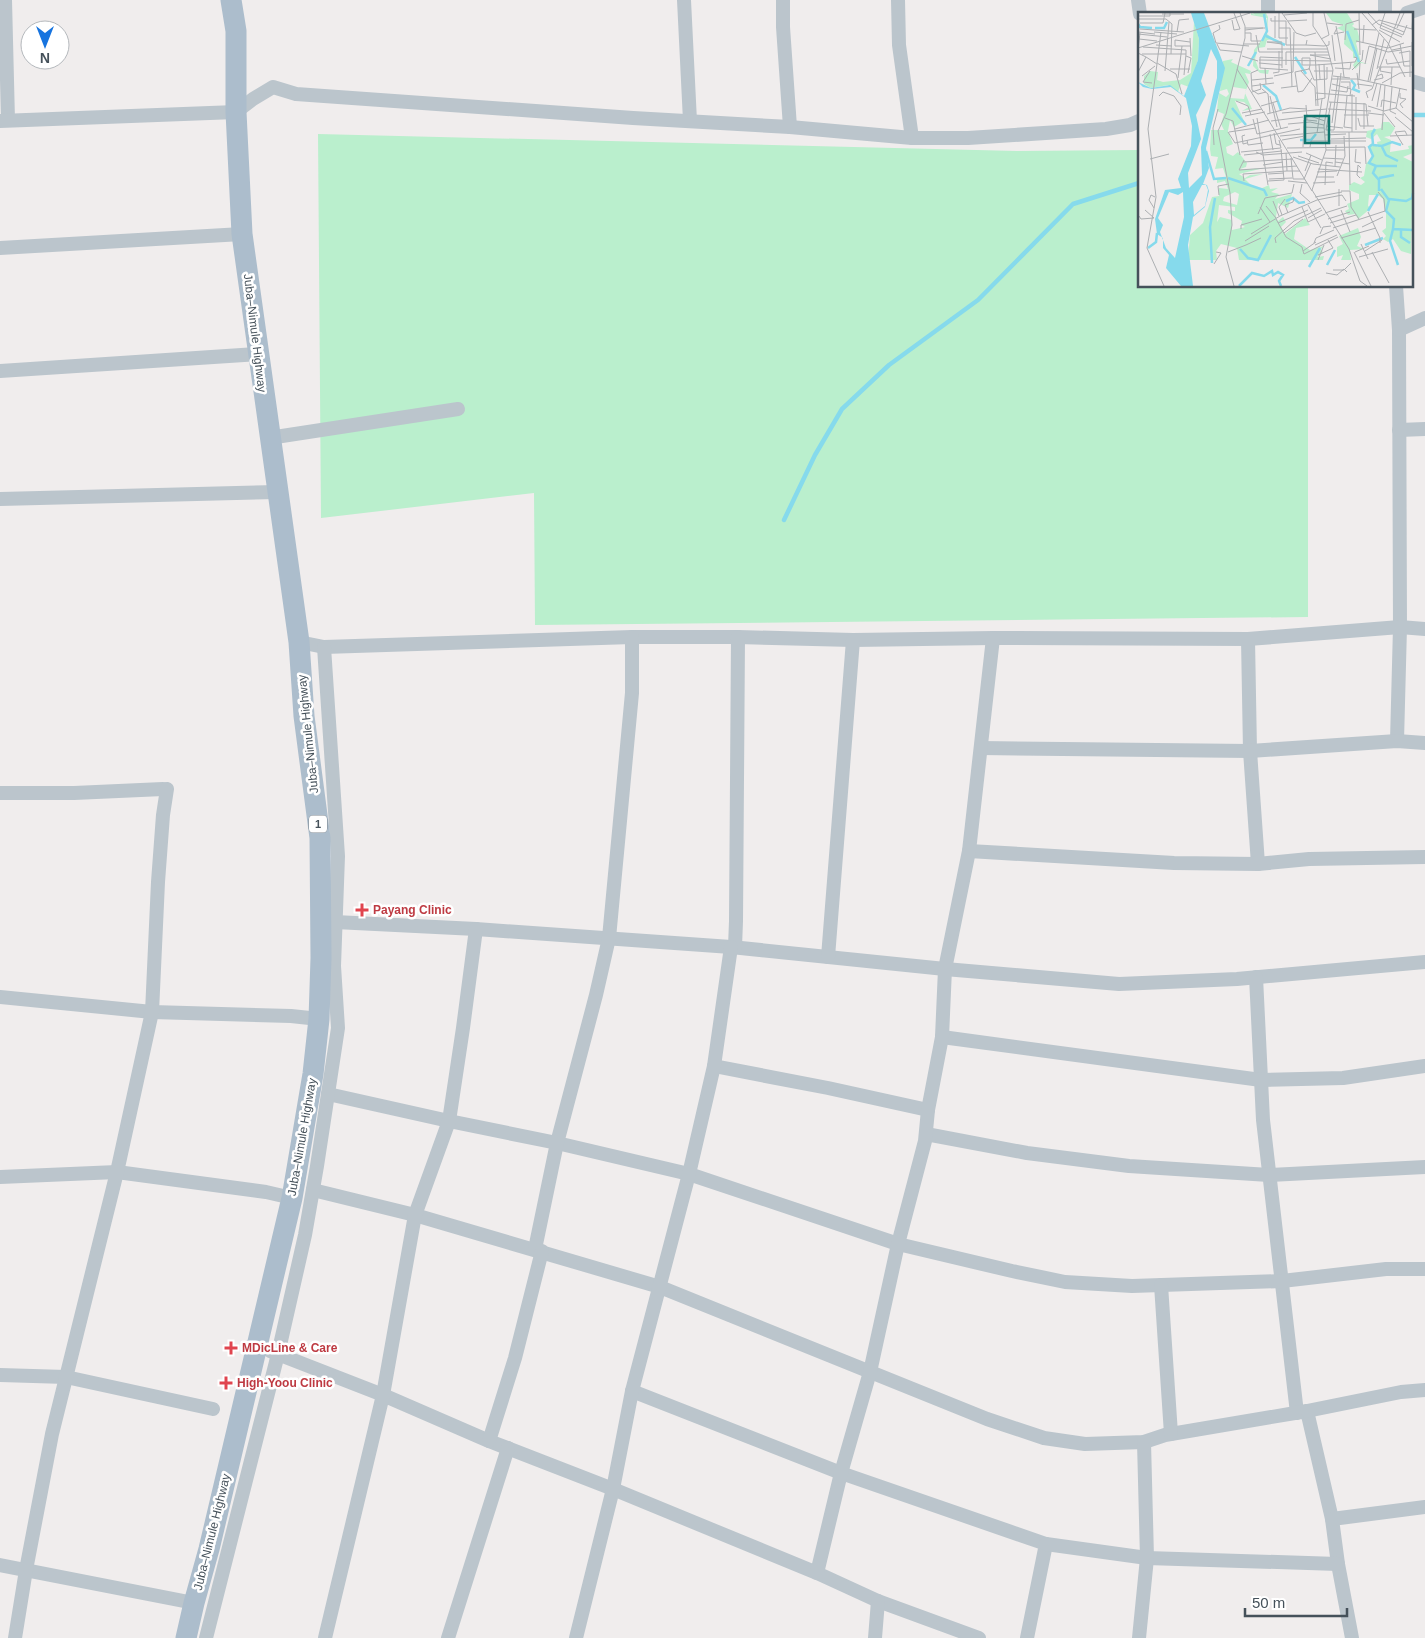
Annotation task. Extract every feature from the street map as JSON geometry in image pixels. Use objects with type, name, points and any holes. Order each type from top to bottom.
[{"type":"main road","name":"Juba–Nimule Highway","points":[[186,1638],[209,1549],[237,1425],[258,1347],[292,1198],[313,1074],[319,1019],[321,958],[320,838],[304,716],[299,642],[242,234],[236,112],[236,31],[231,0]]},
{"type":"street","points":[[6,0],[7,68],[4,121],[236,112],[253,99],[274,87],[296,94],[790,127],[912,138],[968,138],[1106,129],[1130,125],[1138,121]]},
{"type":"street","points":[[684,0],[690,121]]},
{"type":"street","points":[[783,0],[790,127]]},
{"type":"street","points":[[898,0],[899,45],[912,138]]},
{"type":"street","points":[[1409,12],[1419,0]]},
{"type":"street","points":[[1412,12],[1425,7]]},
{"type":"street","points":[[1412,81],[1425,85]]},
{"type":"street","points":[[0,248],[242,234]]},
{"type":"street","points":[[1396,288],[1399,330],[1400,627],[1397,741]]},
{"type":"street","points":[[1399,330],[1425,318]]},
{"type":"street","points":[[0,371],[258,354]]},
{"type":"street","points":[[269,438],[458,410]]},
{"type":"street","points":[[1399,430],[1425,429]]},
{"type":"street","points":[[0,499],[277,492]]},
{"type":"street","points":[[299,642],[324,647],[632,636],[853,640],[993,638],[1248,639],[1400,627],[1425,628]]},
{"type":"street","points":[[489,1441],[515,1358],[558,1143],[609,938],[632,693],[632,636]]},
{"type":"street","points":[[576,1638],[613,1489],[632,1391],[660,1287],[714,1066],[736,921],[738,637]]},
{"type":"street","points":[[817,1573],[870,1372],[898,1244],[926,1141],[928,1110],[942,1037],[945,969],[969,851],[993,638]]},
{"type":"street","points":[[1248,639],[1250,751],[1258,864]]},
{"type":"street","points":[[828,957],[853,640]]},
{"type":"street","points":[[206,1638],[278,1354],[305,1235],[338,1028],[334,966],[338,856],[324,647]]},
{"type":"street","points":[[981,748],[1250,751],[1397,741],[1425,743]]},
{"type":"street","points":[[0,793],[74,793],[165,789],[158,882],[152,1012],[117,1172],[52,1434],[15,1638]]},
{"type":"street","points":[[969,851],[1174,863],[1258,864],[1308,859],[1425,857]]},
{"type":"street","points":[[335,922],[476,929],[733,947],[945,969],[1119,984],[1256,977],[1425,962]]},
{"type":"street","points":[[325,1638],[383,1395],[415,1216],[449,1122],[476,929]]},
{"type":"street","points":[[1256,977],[1263,1120],[1282,1281],[1302,1412],[1332,1520],[1352,1638]]},
{"type":"street","points":[[0,997],[152,1012],[291,1016],[319,1019]]},
{"type":"street","points":[[942,1037],[1261,1080],[1344,1078],[1425,1066]]},
{"type":"street","points":[[714,1066],[928,1110]]},
{"type":"street","points":[[328,1094],[449,1122],[558,1143],[688,1174],[898,1244],[1012,1272],[1065,1282],[1132,1286],[1282,1281],[1386,1269],[1425,1269]]},
{"type":"street","points":[[926,1134],[1027,1153],[1129,1166],[1270,1175],[1425,1167]]},
{"type":"street","points":[[0,1178],[117,1172],[266,1192],[292,1198]]},
{"type":"street","points":[[313,1190],[538,1250],[660,1287],[987,1419],[1044,1438],[1085,1444],[1144,1442],[1171,1434],[1302,1412],[1400,1392],[1425,1390]]},
{"type":"street","points":[[1161,1285],[1171,1434]]},
{"type":"street","points":[[258,1347],[383,1395],[489,1441],[613,1489],[817,1573],[878,1601],[979,1638]]},
{"type":"street","points":[[0,1375],[66,1377],[213,1409]]},
{"type":"street","points":[[632,1391],[842,1473],[1046,1544],[1147,1558],[1338,1564]]},
{"type":"street","points":[[1139,1638],[1147,1558],[1144,1442]]},
{"type":"street","points":[[448,1638],[508,1448]]},
{"type":"street","points":[[1332,1520],[1425,1508]]},
{"type":"street","points":[[1027,1638],[1046,1544]]},
{"type":"street","points":[[0,1565],[194,1603]]},
{"type":"street","points":[[875,1638],[878,1601]]},
{"type":"green space","points":[[318,134],[1017,151],[1138,150],[1138,288],[1308,288],[1308,617],[535,625],[534,493],[321,518]]},
{"type":"waterway","points":[[1412,115],[1425,115]]},
{"type":"waterway","points":[[784,520],[815,455],[842,409],[889,365],[978,300],[1073,204],[1138,183]]},
{"type":"place","name":"Payang Clinic","points":[[362,910]]},
{"type":"place","name":"MDicLine & Care","points":[[231,1348]]},
{"type":"place","name":"High-Yoou Clinic","points":[[226,1383]]}]
